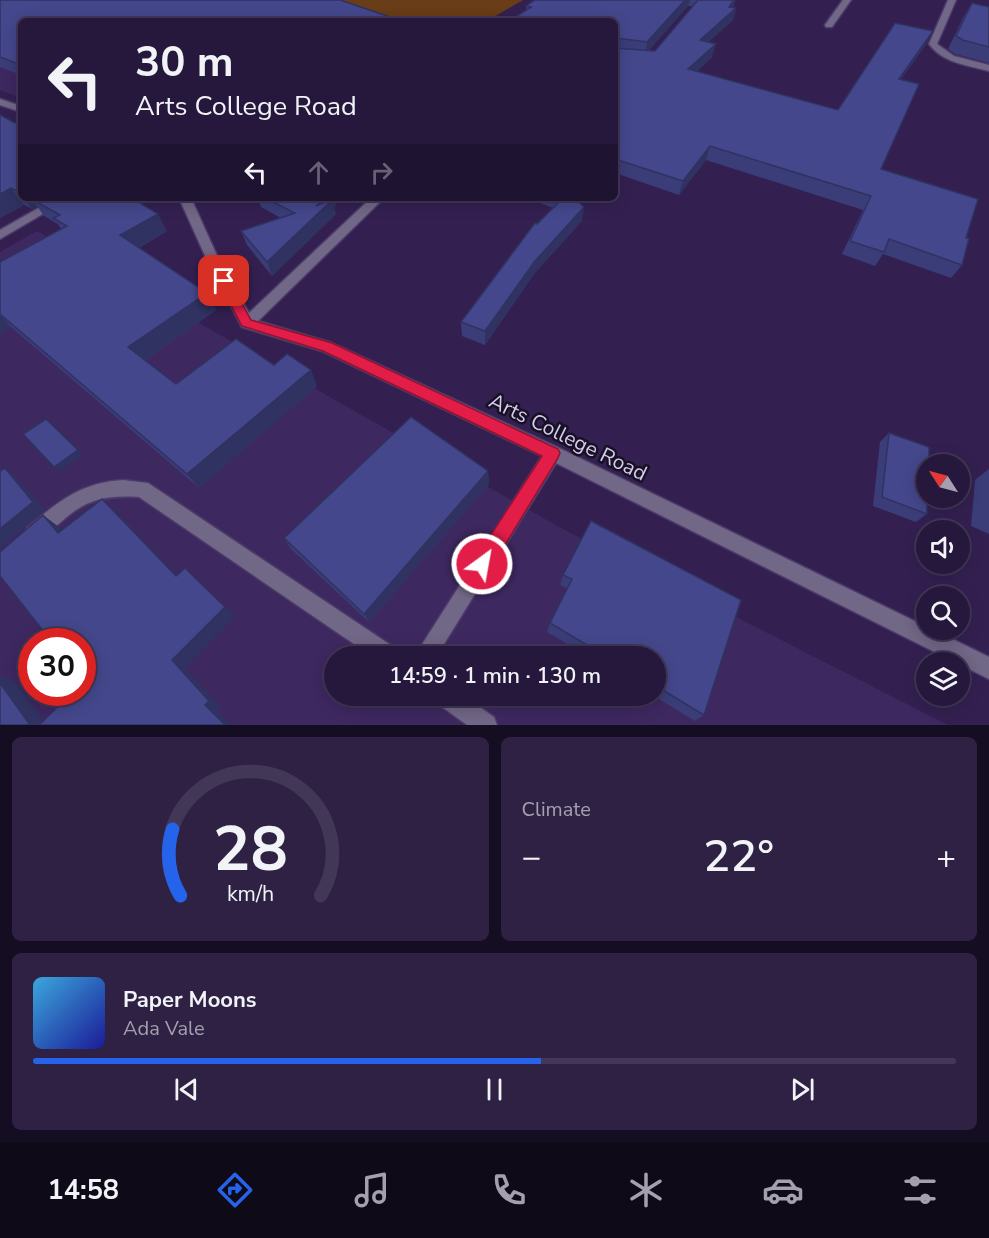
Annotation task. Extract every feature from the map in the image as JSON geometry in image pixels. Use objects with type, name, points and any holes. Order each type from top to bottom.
[{"type":"street","points":[[829,25],[847,0]]},
{"type":"street","points":[[952,0],[933,44],[937,51],[951,58],[989,68]]},
{"type":"street","points":[[0,102],[18,108]]},
{"type":"street","points":[[0,235],[59,201]]},
{"type":"street","points":[[186,201],[213,260],[247,323],[375,201]]},
{"type":"street","name":"Arts College Road","points":[[247,323],[327,347],[552,453],[989,668]]},
{"type":"street","points":[[431,646],[552,453]]},
{"type":"street","points":[[17,548],[79,495],[111,486],[142,489],[375,646]]},
{"type":"street","points":[[460,706],[486,725]]},
{"type":"shaded area","points":[[318,0],[523,0],[492,18],[369,18]]},
{"type":"shaded area","points":[[18,43],[18,97],[0,90],[0,52]]},
{"type":"shaded area","points":[[37,231],[559,527],[948,725],[0,725],[0,252]]},
{"type":"building","points":[[0,0],[340,0],[393,18],[18,18],[18,64],[0,57]]},
{"type":"building","points":[[535,0],[685,0],[647,42],[618,38],[618,18],[514,18],[531,7],[526,6]]},
{"type":"building","points":[[698,0],[734,0],[729,7],[736,8],[700,40],[716,44],[688,69],[838,110],[895,23],[933,31],[899,79],[919,84],[881,169],[978,199],[966,238],[969,238],[962,265],[889,239],[884,252],[850,241],[871,196],[710,146],[683,181],[618,160],[618,48],[655,51]]},
{"type":"building","points":[[972,3],[989,7],[989,47],[956,36]]},
{"type":"building","points":[[0,115],[15,123],[18,122],[18,192],[11,188],[0,194]]},
{"type":"building","points":[[35,201],[137,201],[158,214],[120,235],[207,293],[128,347],[176,384],[236,339],[274,365],[287,354],[311,370],[187,474],[0,314],[0,262],[67,226],[53,218],[60,215]]},
{"type":"building","points":[[271,201],[322,201],[316,206],[331,201],[267,262],[241,231],[295,213]]},
{"type":"building","points":[[560,201],[577,201],[584,207],[535,261],[485,331],[461,322],[535,223],[537,224]]},
{"type":"building","points":[[411,417],[488,471],[364,614],[284,538]]},
{"type":"building","points":[[46,419],[78,450],[54,467],[23,434]]},
{"type":"building","points":[[889,433],[929,447],[929,454],[916,454],[916,508],[927,508],[927,514],[882,497]]},
{"type":"building","points":[[5,468],[33,502],[0,529],[0,471]]},
{"type":"building","points":[[102,499],[176,576],[185,568],[225,607],[172,660],[209,701],[205,705],[225,725],[39,725],[59,706],[96,706],[96,628],[41,628],[0,576],[0,552],[43,515],[58,533]]},
{"type":"building","points":[[591,521],[741,600],[704,715],[666,692],[666,646],[589,646],[550,623],[572,579],[563,575]]},
{"type":"building","points":[[0,683],[30,725],[0,725]]},
{"type":"route","points":[[224,281],[247,323],[327,347],[552,453],[482,564]]}]
